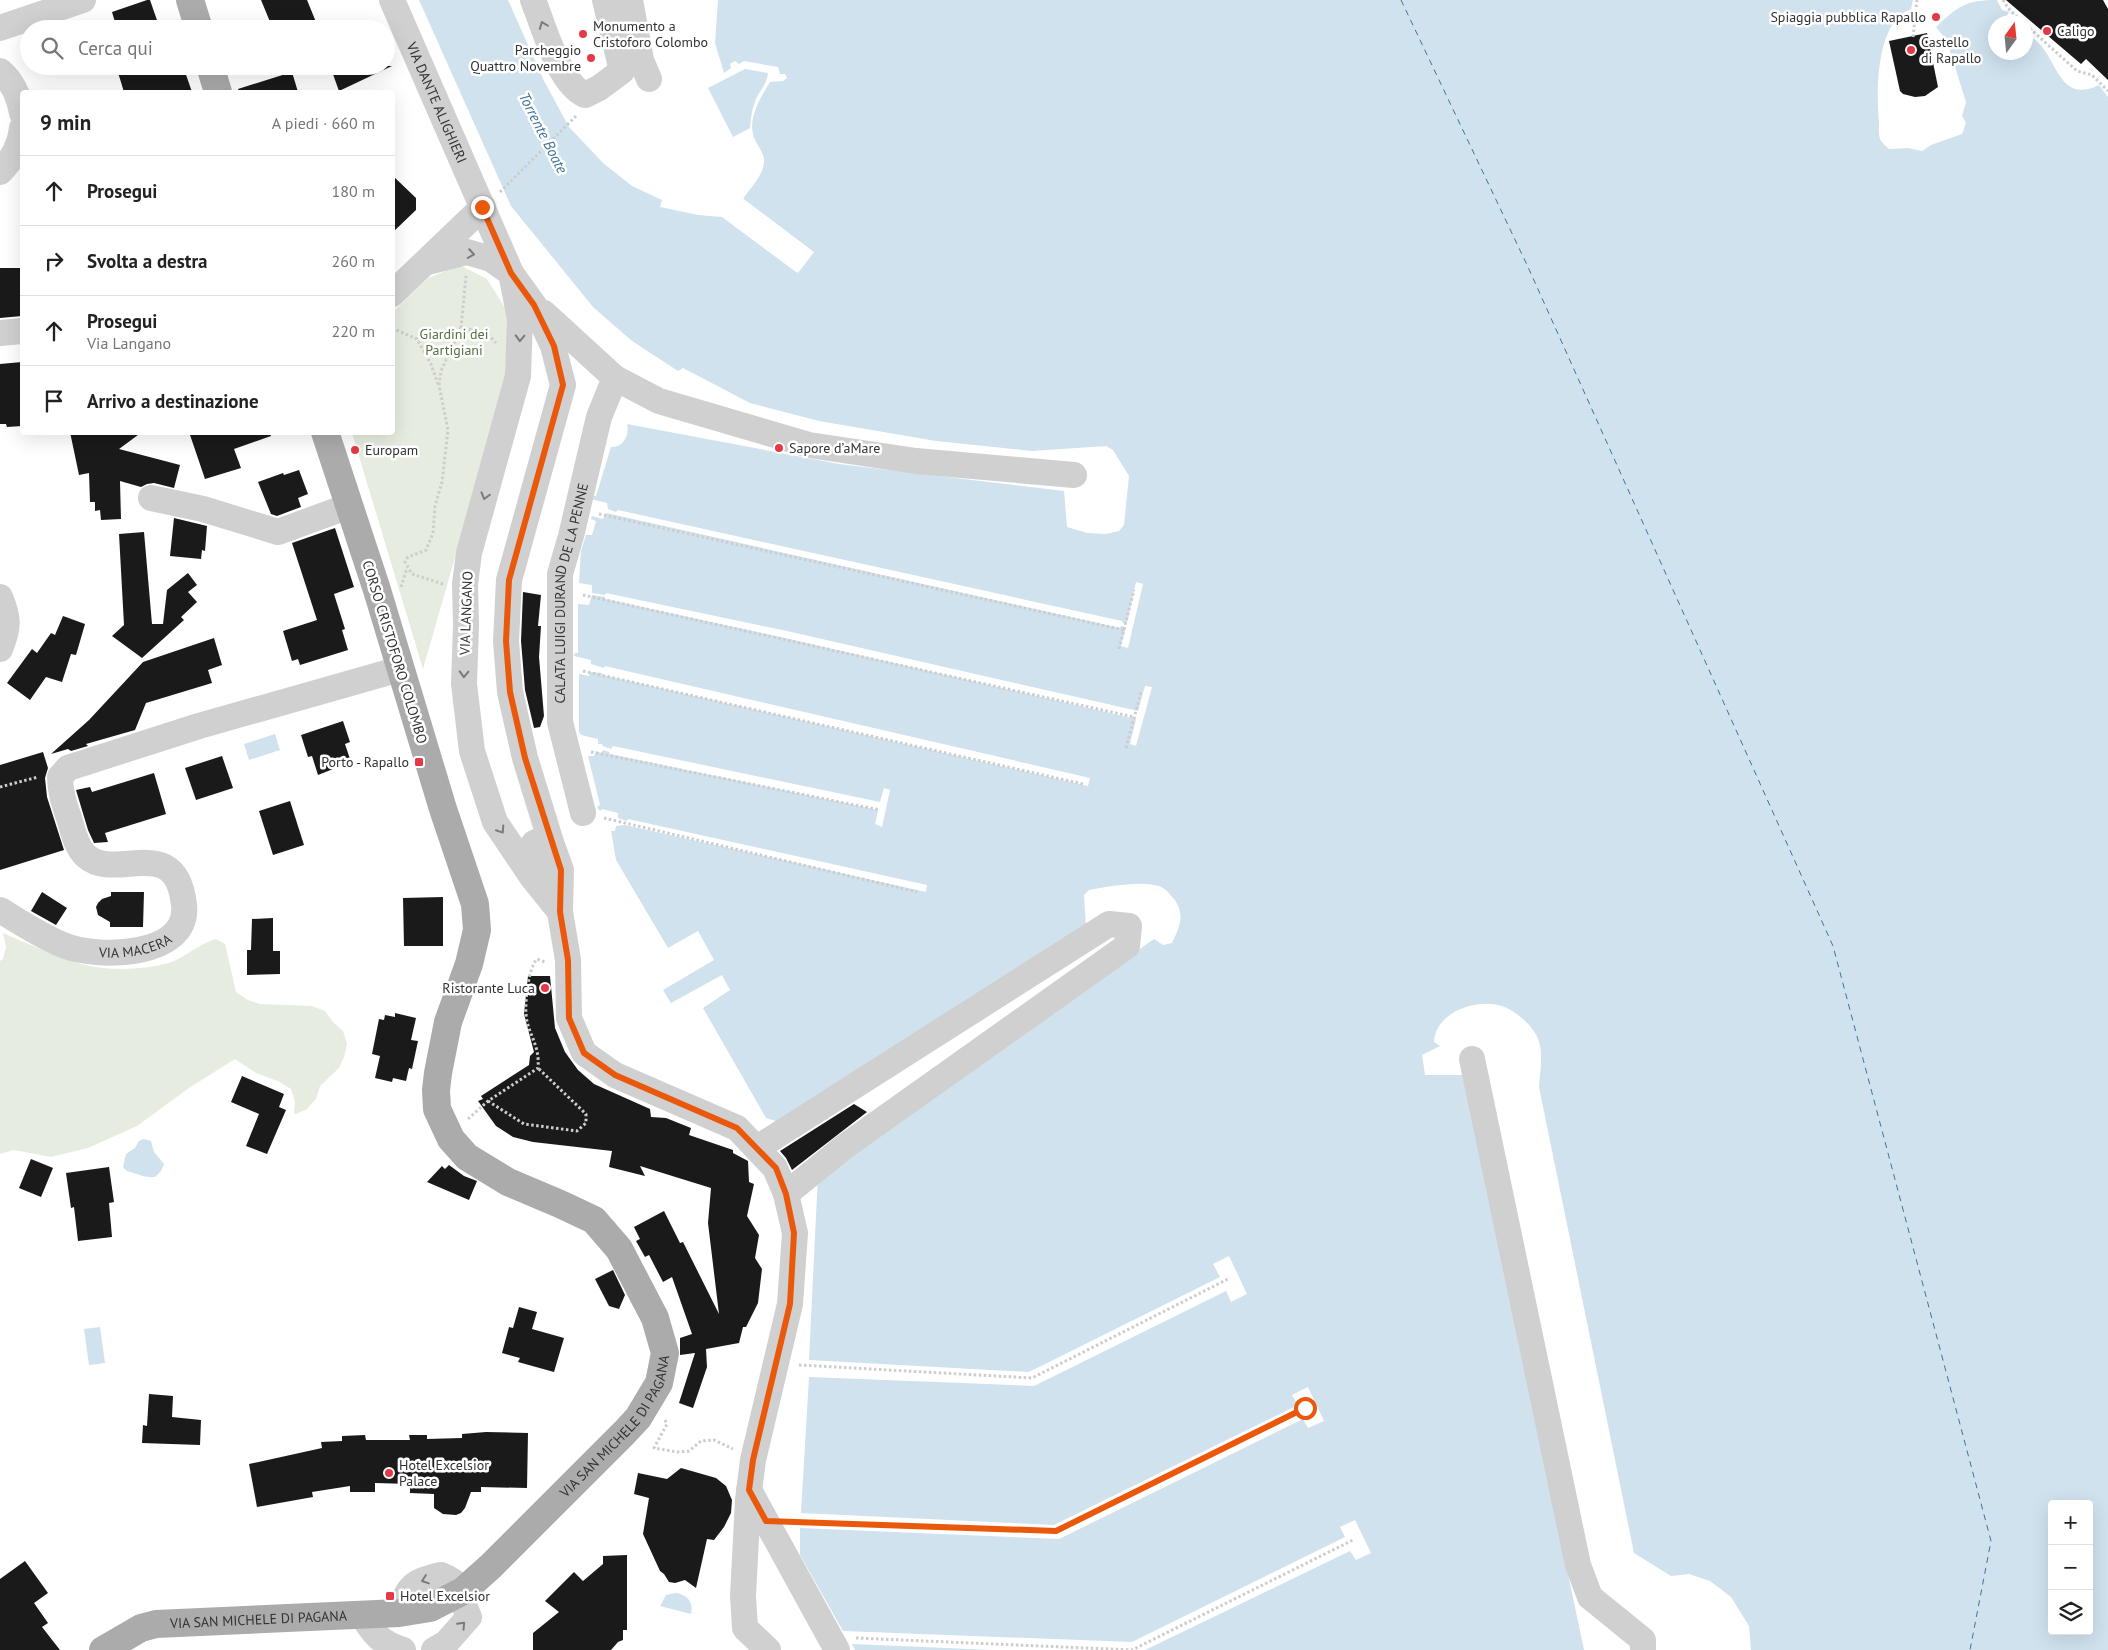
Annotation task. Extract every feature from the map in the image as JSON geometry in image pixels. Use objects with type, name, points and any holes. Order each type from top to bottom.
[{"type":"main road","points":[[213,75],[217,90]]},
{"type":"main road","name":"CORSO CRISTOFORO COLOMBO","points":[[326,435],[377,590],[400,669],[475,904],[476,930]]},
{"type":"main road","name":"VIA SAN MICHELE DI PAGANA","points":[[104,1650],[141,1628],[156,1624],[362,1616],[430,1608],[463,1591],[491,1566],[638,1418],[659,1383],[664,1353],[655,1318],[619,1248],[594,1220],[490,1172],[467,1157],[451,1139],[444,1124],[438,1109],[438,1073],[448,1022],[469,964],[476,930]]},
{"type":"street","points":[[24,20],[83,0]]},
{"type":"street","name":"VIA DANTE ALIGHIERI","points":[[392,0],[492,199]]},
{"type":"street","points":[[534,0],[559,66],[577,91],[585,95],[599,88],[622,71],[605,0]]},
{"type":"street","points":[[630,0],[641,60],[649,78]]},
{"type":"street","points":[[0,28],[20,21]]},
{"type":"street","points":[[0,71],[8,78],[20,102]]},
{"type":"street","points":[[0,172],[12,160],[20,142]]},
{"type":"street","points":[[395,291],[428,262],[492,199]]},
{"type":"street","name":"VIA LANGANO","points":[[492,199],[511,273],[520,319],[518,376],[469,553],[465,584],[464,684],[472,751],[496,822],[535,854]]},
{"type":"street","points":[[428,262],[467,252],[491,259],[511,273]]},
{"type":"street","name":"VIA LANGANO","points":[[511,273],[532,303],[554,346],[563,385],[509,580],[506,641],[510,692],[525,758],[535,854]]},
{"type":"street","points":[[532,303],[614,378],[659,401],[809,446],[916,461],[1074,475]]},
{"type":"street","points":[[0,333],[20,331]]},
{"type":"street","name":"CALATA LUIGI DURAND DE LA PENNE","points":[[582,813],[560,722],[560,574],[571,536],[599,417],[614,378]]},
{"type":"street","points":[[151,498],[203,509],[278,532],[348,506]]},
{"type":"street","points":[[0,597],[8,616],[5,637],[0,649]]},
{"type":"street","points":[[68,768],[199,726],[400,669]]},
{"type":"street","name":"VIA MACERA","points":[[0,910],[64,946],[89,952],[140,950],[166,941],[176,934],[181,925],[184,917],[182,895],[179,884],[171,872],[162,866],[147,862],[112,864],[99,862],[86,856],[76,840],[60,790],[60,777],[68,768]]},
{"type":"street","points":[[535,854],[560,912],[568,960],[569,1018],[584,1053],[615,1075],[737,1128],[776,1168],[786,1194],[794,1233],[790,1304],[753,1460],[749,1490],[743,1596],[745,1628],[768,1650]]},
{"type":"street","points":[[757,1148],[1109,924],[1129,926],[1127,946],[844,1147],[786,1194]]},
{"type":"street","points":[[1472,1059],[1578,1565],[1590,1596],[1643,1640],[1643,1650]]},
{"type":"street","points":[[749,1490],[834,1644]]},
{"type":"street","points":[[434,1650],[446,1643],[469,1617],[462,1599],[463,1591]]},
{"type":"street","points":[[362,1616],[372,1633],[390,1646],[403,1650]]},
{"type":"path","points":[[1913,37],[1917,0]]},
{"type":"path","points":[[2003,0],[2015,15]]},
{"type":"path","points":[[2033,31],[2077,71],[2092,75],[2108,91]]},
{"type":"path","points":[[492,199],[569,123]]},
{"type":"path","points":[[439,385],[441,371],[461,328],[486,332],[501,347],[519,347]]},
{"type":"path","points":[[395,329],[417,339],[431,364],[439,385],[448,430],[442,482],[435,506],[433,533],[426,550],[408,557],[405,562],[412,574],[418,577],[446,584],[465,584]]},
{"type":"path","points":[[591,512],[1124,630]]},
{"type":"path","points":[[1119,649],[1134,590]]},
{"type":"path","points":[[578,594],[1134,717]]},
{"type":"path","points":[[577,670],[1083,784]]},
{"type":"path","points":[[1126,748],[1141,692]]},
{"type":"path","points":[[583,750],[880,810]]},
{"type":"path","points":[[0,788],[68,768]]},
{"type":"path","points":[[582,813],[917,892]]},
{"type":"path","points":[[538,1068],[539,1054],[526,1016],[531,966],[538,959],[550,964]]},
{"type":"path","points":[[466,1122],[488,1100],[538,1068]]},
{"type":"path","points":[[488,1100],[524,1124],[577,1132],[586,1122],[586,1114],[538,1068]]},
{"type":"path","points":[[776,1364],[1032,1378],[1230,1278]]},
{"type":"path","points":[[766,1521],[1056,1531],[1305,1408]]},
{"type":"path","points":[[664,1418],[667,1424],[654,1448],[677,1452],[689,1451],[701,1441],[714,1440]]},
{"type":"path","points":[[834,1644],[1132,1650],[1353,1540]]},
{"type":"green space","name":"Giardini dei Partigiani","points":[[460,265],[487,279],[520,332],[423,669],[353,435],[395,435],[395,310],[428,278]]},
{"type":"green space","points":[[3,933],[75,962],[95,967],[116,969],[149,967],[169,963],[216,939],[225,944],[236,992],[248,1000],[260,1004],[312,1006],[325,1011],[343,1031],[347,1044],[344,1057],[339,1068],[320,1086],[316,1099],[307,1109],[296,1114],[294,1113],[295,1102],[291,1089],[280,1082],[256,1073],[235,1059],[189,1088],[137,1126],[88,1148],[51,1157],[14,1150],[0,1154],[0,961],[3,959],[6,947]]},
{"type":"water","name":"Torrente Boate","points":[[419,0],[508,0],[544,81],[569,127],[603,163],[632,186],[662,200],[660,207],[698,215],[722,217],[796,272],[812,253],[743,199],[759,177],[764,162],[753,133],[752,125],[755,110],[770,82],[783,81],[787,78],[785,74],[780,74],[778,67],[744,61],[739,64],[735,61],[730,64],[731,68],[724,73],[715,43],[718,0],[1913,0],[1911,9],[1899,16],[1891,27],[1881,58],[1878,93],[1879,137],[1889,149],[1908,148],[1922,151],[1931,145],[1962,134],[1966,123],[1962,116],[1966,102],[1950,51],[1944,37],[1936,27],[1950,14],[1963,6],[1977,1],[1997,0],[2002,10],[2009,12],[2007,15],[1988,15],[1988,60],[2033,60],[2033,39],[2041,46],[2070,87],[2087,89],[2099,85],[2108,97],[2108,1650],[1751,1650],[1749,1626],[1731,1597],[1710,1581],[1689,1574],[1671,1576],[1634,1553],[1539,1087],[1540,1045],[1532,1029],[1519,1015],[1507,1008],[1485,1004],[1461,1009],[1451,1014],[1442,1022],[1436,1031],[1434,1042],[1440,1046],[1422,1055],[1425,1075],[1463,1075],[1584,1650],[1145,1650],[1350,1551],[1356,1560],[1371,1553],[1355,1520],[1340,1527],[1345,1537],[1132,1642],[843,1631],[800,1555],[800,1528],[1059,1539],[1303,1419],[1308,1428],[1324,1421],[1308,1387],[1292,1395],[1298,1405],[1054,1525],[801,1513],[809,1377],[1034,1386],[1226,1291],[1231,1302],[1247,1294],[1229,1256],[1213,1264],[1220,1277],[1029,1372],[809,1360],[818,1175],[1154,939],[1163,945],[1172,943],[1179,927],[1180,911],[1178,905],[1168,892],[1156,885],[1137,884],[1089,890],[1084,895],[1086,926],[776,1121],[766,1118],[703,1008],[730,990],[722,975],[671,1003],[663,990],[714,960],[698,931],[668,948],[616,860],[611,831],[615,831],[616,826],[625,825],[926,892],[927,885],[618,818],[618,813],[602,809],[600,811],[597,807],[600,805],[588,756],[594,756],[596,751],[601,753],[603,750],[610,754],[878,810],[875,824],[882,827],[890,790],[884,788],[880,802],[613,746],[611,749],[598,744],[598,739],[581,735],[579,732],[579,674],[589,676],[590,672],[602,673],[602,675],[1088,786],[1090,778],[591,664],[591,660],[574,656],[575,653],[578,653],[578,604],[589,605],[592,595],[605,597],[605,599],[785,638],[1136,719],[1130,744],[1136,746],[1152,687],[1145,686],[1138,711],[787,631],[606,593],[605,595],[592,593],[592,585],[579,583],[581,551],[586,535],[592,535],[596,521],[591,519],[592,516],[603,519],[606,513],[1120,628],[1121,626],[1126,627],[1121,646],[1128,648],[1143,584],[1136,582],[1127,623],[1123,623],[1122,621],[618,510],[616,512],[608,509],[607,503],[591,499],[592,496],[596,496],[611,447],[619,445],[625,440],[627,424],[839,464],[1064,491],[1067,527],[1087,533],[1106,534],[1119,531],[1124,525],[1129,476],[1113,450],[1106,446],[1032,451],[936,441],[819,421],[750,403],[683,368],[678,371],[632,341],[593,307],[511,206]]},
{"type":"water","points":[[745,69],[768,73],[765,84],[755,103],[750,128],[733,137],[708,88]]},
{"type":"water","points":[[275,734],[280,750],[249,760],[244,744]]},
{"type":"water","points":[[144,1139],[151,1141],[154,1152],[164,1164],[161,1171],[155,1177],[127,1171],[123,1167],[126,1154],[135,1148],[139,1141]]},
{"type":"water","points":[[100,1327],[105,1363],[89,1365],[84,1329]]},
{"type":"water","points":[[676,1593],[683,1595],[689,1600],[692,1610],[691,1614],[660,1606],[666,1595]]},
{"type":"water","points":[[852,1644],[993,1650],[855,1650]]},
{"type":"pier","points":[[741,197],[814,252],[798,273],[724,217],[796,268],[809,253],[741,201]]},
{"type":"building","points":[[150,0],[157,20],[114,20],[112,12]]},
{"type":"building","points":[[261,0],[307,0],[315,20],[269,20]]},
{"type":"building","points":[[2006,0],[2103,0],[2108,9],[2108,80],[2086,59],[2081,64],[2033,23],[2033,15],[2024,15]]},
{"type":"building","name":"Castello di Rapallo","points":[[1927,33],[1938,87],[1925,96],[1915,97],[1903,94],[1900,91],[1889,41]]},
{"type":"building","points":[[119,75],[186,75],[191,90],[123,90]]},
{"type":"building","points":[[282,75],[293,75],[297,90],[238,90]]},
{"type":"building","points":[[333,75],[373,75],[341,90],[339,90]]},
{"type":"building","points":[[395,178],[416,198],[416,210],[395,230]]},
{"type":"building","points":[[0,268],[20,268],[20,316],[0,318]]},
{"type":"building","points":[[20,362],[20,426],[7,427],[6,424],[0,424],[0,364]]},
{"type":"building","points":[[71,435],[138,435],[119,449],[180,465],[174,488],[154,483],[141,487],[120,481],[121,519],[101,520],[100,510],[95,511],[95,502],[90,502],[89,473],[79,475]]},
{"type":"building","points":[[190,435],[271,435],[234,449],[241,468],[205,479]]},
{"type":"building","points":[[299,470],[308,494],[298,498],[301,507],[277,516],[271,514],[258,482],[283,473],[284,475]]},
{"type":"building","points":[[174,518],[207,526],[205,551],[202,550],[201,559],[170,556]]},
{"type":"building","points":[[335,528],[354,587],[334,594],[345,629],[342,630],[348,650],[300,665],[298,659],[292,661],[283,631],[317,620],[292,543]]},
{"type":"building","points":[[144,532],[152,624],[163,624],[167,590],[188,573],[197,585],[188,592],[197,602],[181,617],[184,620],[142,658],[112,636],[124,625],[119,534]]},
{"type":"building","points":[[523,592],[541,595],[538,626],[541,626],[539,657],[544,716],[540,727],[534,728],[525,690],[521,641]]},
{"type":"building","points":[[63,616],[85,624],[76,655],[71,654],[62,682],[46,677],[30,700],[7,683],[32,649],[37,653],[51,633],[55,635]]},
{"type":"building","points":[[214,638],[222,665],[208,670],[212,683],[146,703],[135,730],[86,744],[88,746],[71,751],[68,749],[51,754],[89,720],[143,662]]},
{"type":"building","points":[[343,721],[350,742],[345,744],[351,762],[318,775],[312,756],[308,757],[301,735]]},
{"type":"building","points":[[43,752],[48,768],[45,778],[47,797],[64,850],[0,870],[0,765]]},
{"type":"building","points":[[222,756],[233,788],[196,800],[185,768]]},
{"type":"building","points":[[154,773],[166,814],[105,833],[108,842],[94,843],[88,830],[76,790],[90,787],[92,792]]},
{"type":"building","points":[[290,801],[304,845],[273,855],[259,811]]},
{"type":"building","points":[[42,892],[67,908],[56,925],[31,911]]},
{"type":"building","points":[[111,892],[144,892],[143,927],[110,927],[110,922],[98,915],[96,907],[98,903],[102,899],[111,896]]},
{"type":"building","points":[[443,897],[443,946],[404,946],[403,898]]},
{"type":"building","points":[[273,918],[273,951],[280,951],[280,974],[247,975],[247,950],[251,950],[252,919]]},
{"type":"building","points":[[528,976],[550,976],[555,1028],[565,1052],[578,1070],[594,1084],[650,1109],[651,1117],[666,1118],[691,1128],[689,1135],[733,1150],[733,1153],[748,1161],[749,1182],[754,1184],[747,1216],[759,1235],[755,1258],[762,1269],[758,1303],[746,1327],[743,1327],[739,1343],[706,1349],[707,1367],[693,1408],[679,1403],[695,1353],[680,1355],[680,1338],[692,1334],[672,1277],[663,1282],[649,1255],[645,1257],[636,1241],[640,1239],[634,1227],[664,1211],[680,1243],[683,1242],[719,1314],[708,1223],[711,1188],[640,1166],[645,1176],[609,1167],[612,1151],[533,1142],[513,1137],[496,1126],[478,1101],[483,1099],[481,1096],[529,1065],[530,1056],[534,1052],[524,1014]]},
{"type":"building","points":[[395,1013],[416,1018],[411,1040],[418,1041],[412,1069],[409,1068],[406,1081],[393,1078],[392,1082],[375,1078],[380,1056],[372,1054],[379,1019],[384,1020],[385,1015],[395,1017]]},
{"type":"building","points":[[242,1076],[284,1094],[279,1107],[286,1110],[267,1154],[246,1146],[259,1114],[231,1102]]},
{"type":"building","points":[[854,1104],[867,1112],[792,1170],[780,1151]]},
{"type":"building","points":[[31,1159],[53,1168],[41,1197],[19,1188]]},
{"type":"building","points":[[449,1165],[464,1176],[477,1181],[469,1200],[427,1182],[442,1166],[445,1169]]},
{"type":"building","points":[[109,1167],[114,1202],[109,1203],[112,1237],[78,1241],[74,1207],[71,1208],[66,1173]]},
{"type":"building","points":[[613,1270],[625,1295],[619,1309],[609,1306],[595,1279]]},
{"type":"building","points":[[519,1307],[537,1312],[532,1329],[564,1338],[554,1372],[518,1362],[520,1358],[502,1353],[509,1327],[513,1328]]},
{"type":"building","points":[[149,1394],[173,1396],[172,1417],[201,1420],[200,1445],[142,1443],[143,1425],[147,1426]]},
{"type":"building","name":"Hotel Excelsior Palace","points":[[486,1432],[528,1433],[527,1488],[481,1487],[481,1492],[471,1492],[465,1508],[456,1515],[443,1514],[434,1508],[434,1494],[410,1493],[410,1484],[375,1483],[375,1492],[350,1492],[350,1486],[312,1492],[313,1497],[257,1507],[249,1464],[322,1448],[321,1442],[342,1441],[342,1436],[365,1435],[366,1440],[410,1440],[409,1435],[427,1435],[427,1439],[462,1438],[462,1434]]},
{"type":"building","points":[[681,1468],[716,1478],[726,1486],[732,1500],[731,1513],[724,1527],[714,1540],[707,1539],[696,1588],[685,1580],[675,1583],[669,1582],[660,1571],[643,1534],[649,1498],[634,1494],[638,1473],[667,1479]]},
{"type":"building","points":[[627,1555],[627,1630],[623,1630],[623,1640],[618,1642],[611,1650],[533,1650],[533,1633],[559,1612],[545,1601],[574,1572],[583,1581],[603,1564],[603,1556]]},
{"type":"building","points":[[25,1561],[48,1593],[34,1603],[48,1623],[42,1627],[60,1650],[0,1650],[0,1579]]},
{"type":"ferry route","points":[[1401,0],[1528,267],[1833,946],[1991,1541],[1970,1650]]},
{"type":"place","name":"Spiaggia pubblica Rapallo","points":[[1936,17]]},
{"type":"place","name":"Caligo","points":[[2047,31]]},
{"type":"place","name":"Monumento a Cristoforo Colombo","points":[[583,34]]},
{"type":"place","name":"Castello di Rapallo","points":[[1911,50]]},
{"type":"place","name":"Parcheggio Quattro Novembre","points":[[591,58]]},
{"type":"place","name":"Sapore d’aMare","points":[[779,448]]},
{"type":"place","name":"Europam","points":[[355,450]]},
{"type":"place","name":"Porto - Rapallo","points":[[419,762]]},
{"type":"place","name":"Ristorante Luca","points":[[545,988]]},
{"type":"place","name":"Hotel Excelsior Palace","points":[[389,1473]]},
{"type":"place","name":"Hotel Excelsior","points":[[390,1596]]},
{"type":"route","points":[[482,207],[511,273],[534,305],[554,346],[563,385],[509,580],[506,641],[510,692],[525,758],[551,844],[561,870],[560,912],[568,960],[569,1018],[584,1053],[615,1075],[737,1128],[776,1168],[786,1194],[794,1233],[790,1304],[753,1460],[749,1490],[766,1521],[1056,1531],[1305,1408]]}]
